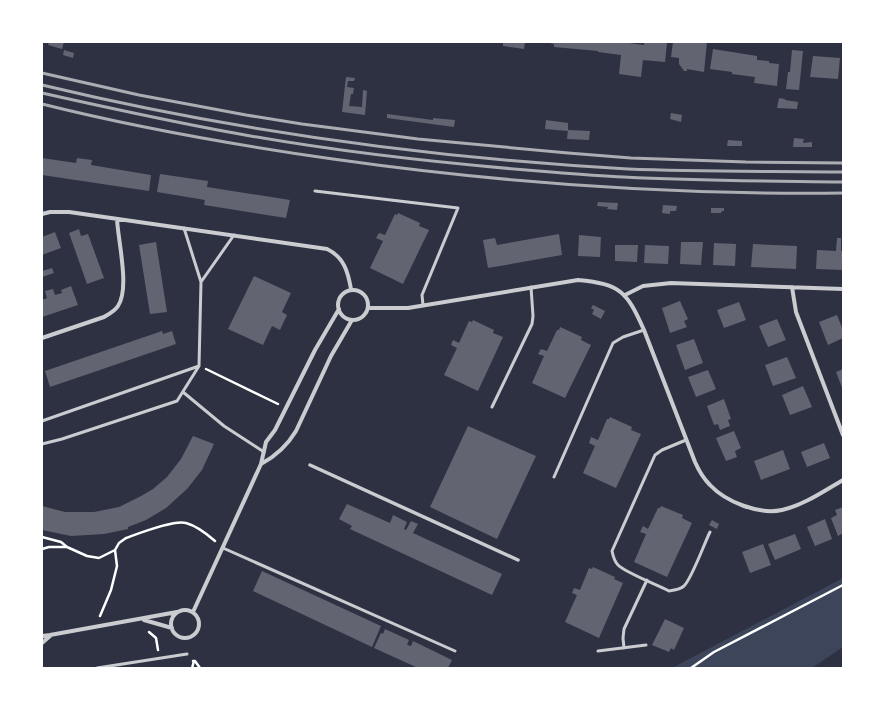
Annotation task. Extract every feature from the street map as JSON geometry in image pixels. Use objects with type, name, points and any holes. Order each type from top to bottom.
[{"type":"street","points":[[42,214],[50,212],[69,212],[327,249],[334,252],[343,262],[347,271],[351,289]]},
{"type":"street","points":[[42,338],[104,317],[118,306],[122,298],[124,284],[117,219]]},
{"type":"street","points":[[368,308],[408,308],[578,280],[600,282],[613,287],[625,295],[636,311],[700,474],[710,486],[731,500],[751,508],[772,512],[784,510],[801,503],[843,480]]},
{"type":"street","points":[[625,295],[643,286],[671,283],[843,288]]},
{"type":"street","points":[[792,287],[796,312],[843,435]]},
{"type":"street","points":[[351,289],[361,291],[365,294],[369,303],[368,308],[364,316],[357,320],[344,317],[338,305],[340,296],[351,289]]},
{"type":"street","points":[[193,612],[261,464],[266,442],[276,430],[315,350],[339,309]]},
{"type":"street","points":[[261,464],[273,457],[289,441],[331,356],[352,320]]},
{"type":"street","points":[[310,466],[518,560]]},
{"type":"street","points":[[42,636],[50,636],[141,620],[185,610],[193,612],[196,615],[199,624],[194,635],[181,638],[174,632],[172,628],[172,619],[177,612]]},
{"type":"street","points":[[141,620],[172,628]]},
{"type":"street","points":[[42,643],[50,636]]},
{"type":"lane","points":[[315,191],[458,208],[422,294],[423,305]]},
{"type":"lane","points":[[42,444],[62,439],[177,401],[183,392],[199,366],[201,282],[184,228]]},
{"type":"lane","points":[[201,282],[226,245],[234,236]]},
{"type":"lane","points":[[492,407],[532,324],[533,316],[531,287]]},
{"type":"lane","points":[[554,478],[614,344],[623,337],[644,330]]},
{"type":"lane","points":[[42,421],[199,366]]},
{"type":"lane","points":[[183,392],[224,426],[264,452]]},
{"type":"lane","points":[[686,440],[662,450],[655,455],[612,551],[619,566],[669,591],[677,590],[684,586],[689,579],[710,532]]},
{"type":"lane","points":[[223,548],[455,652]]},
{"type":"lane","points":[[624,648],[624,629],[647,580]]},
{"type":"lane","points":[[598,651],[646,645]]},
{"type":"lane","points":[[97,668],[187,654]]},
{"type":"path","points":[[199,366],[286,408]]},
{"type":"path","points":[[42,537],[61,542],[67,547],[87,556],[99,558],[115,550],[119,543],[126,538],[176,523],[186,523],[208,535],[223,548]]},
{"type":"path","points":[[42,549],[49,547],[67,547]]},
{"type":"path","points":[[95,628],[111,590],[117,566],[115,550]]},
{"type":"path","points":[[692,668],[714,652],[843,585]]},
{"type":"path","points":[[141,620],[142,627],[156,638],[159,658]]},
{"type":"path","points":[[188,660],[195,661],[200,668]]},
{"type":"path","points":[[192,668],[195,661]]},
{"type":"shaded area","points":[[843,578],[843,647],[812,668],[672,668]]},
{"type":"building","points":[[49,42],[64,42],[62,49],[48,45]]},
{"type":"building","points":[[503,42],[525,42],[524,49],[503,46]]},
{"type":"building","points":[[545,42],[622,42],[644,45],[644,42],[667,43],[665,62],[643,60],[641,77],[619,74],[621,55],[598,51],[554,47],[554,44]]},
{"type":"building","points":[[673,42],[707,42],[704,72],[687,69],[687,71],[684,71],[679,64],[679,58],[671,57]]},
{"type":"building","points":[[713,49],[757,56],[757,60],[779,64],[777,86],[754,83],[755,77],[710,69]]},
{"type":"building","points":[[64,50],[74,53],[73,58],[63,55]]},
{"type":"building","points":[[792,50],[803,51],[799,90],[786,89],[788,72],[790,72]]},
{"type":"building","points":[[813,56],[840,58],[838,79],[810,77]]},
{"type":"building","points":[[346,77],[355,78],[354,81],[348,81],[347,87],[354,88],[353,94],[351,94],[349,106],[362,107],[363,90],[367,91],[365,115],[342,112]]},
{"type":"building","points":[[779,98],[798,102],[797,109],[777,108]]},
{"type":"building","points":[[671,113],[682,115],[681,122],[670,119]]},
{"type":"building","points":[[387,114],[433,120],[433,118],[455,120],[454,127],[387,118]]},
{"type":"building","points":[[546,120],[568,123],[568,131],[545,129]]},
{"type":"building","points":[[568,130],[590,131],[589,140],[567,139]]},
{"type":"building","points":[[794,138],[804,139],[803,143],[812,142],[812,147],[793,147]]},
{"type":"building","points":[[728,140],[742,141],[742,146],[727,146]]},
{"type":"building","points":[[42,158],[76,163],[77,158],[92,160],[91,165],[151,175],[149,191],[42,175]]},
{"type":"building","points":[[160,174],[208,181],[207,187],[290,200],[286,218],[204,205],[205,200],[157,192]]},
{"type":"building","points":[[598,202],[618,203],[617,210],[597,206]]},
{"type":"building","points":[[663,205],[677,206],[676,211],[670,211],[670,214],[662,213]]},
{"type":"building","points":[[711,208],[724,208],[724,211],[721,213],[711,213]]},
{"type":"building","points":[[398,213],[420,223],[419,226],[429,230],[403,284],[370,268],[383,241],[376,238],[379,233],[385,235],[395,214],[397,215]]},
{"type":"building","points":[[79,229],[81,236],[88,234],[104,278],[87,284],[69,233]]},
{"type":"building","points":[[55,232],[61,248],[42,255],[42,237]]},
{"type":"building","points":[[559,234],[562,255],[488,268],[483,240],[495,238],[497,245]]},
{"type":"building","points":[[579,235],[601,237],[600,257],[578,256]]},
{"type":"building","points":[[837,238],[841,238],[843,270],[816,269],[817,250],[836,251]]},
{"type":"building","points":[[156,242],[167,312],[150,314],[139,245]]},
{"type":"building","points":[[681,242],[703,242],[701,265],[680,264]]},
{"type":"building","points":[[714,243],[736,244],[735,266],[713,265]]},
{"type":"building","points":[[753,244],[797,246],[796,269],[751,267]]},
{"type":"building","points":[[615,245],[638,245],[637,262],[615,261]]},
{"type":"building","points":[[645,245],[669,246],[668,264],[644,263]]},
{"type":"building","points":[[52,268],[54,273],[42,277],[42,271]]},
{"type":"building","points":[[254,276],[291,293],[282,312],[287,315],[280,330],[272,326],[263,345],[228,329]]},
{"type":"building","points":[[71,286],[78,305],[42,317],[42,300],[47,298],[45,291],[53,289],[55,295],[62,293],[61,290]]},
{"type":"building","points":[[680,301],[688,319],[684,321],[687,327],[670,333],[662,308]]},
{"type":"building","points":[[739,302],[746,320],[724,328],[717,310]]},
{"type":"building","points":[[593,305],[605,311],[601,319],[592,314],[594,310],[591,308]]},
{"type":"building","points":[[837,315],[843,330],[843,338],[828,345],[819,322]]},
{"type":"building","points":[[777,319],[786,340],[768,347],[759,326]]},
{"type":"building","points":[[473,320],[494,330],[493,333],[503,337],[478,391],[444,375],[457,348],[451,345],[453,340],[459,343],[469,321],[472,322]]},
{"type":"building","points":[[560,327],[582,337],[581,340],[591,345],[565,398],[532,383],[544,356],[538,354],[541,349],[547,351],[557,330],[559,330]]},
{"type":"building","points":[[162,331],[163,334],[172,331],[176,344],[50,387],[45,371]]},
{"type":"building","points":[[694,339],[703,363],[685,370],[676,345]]},
{"type":"building","points":[[787,357],[796,378],[773,386],[765,365]]},
{"type":"building","points":[[843,369],[843,390],[836,372]]},
{"type":"building","points":[[708,370],[716,389],[696,397],[688,377]]},
{"type":"building","points":[[803,386],[812,407],[790,415],[782,395]]},
{"type":"building","points":[[724,399],[731,419],[728,420],[730,426],[720,430],[718,424],[714,425],[707,406]]},
{"type":"building","points":[[610,417],[632,427],[631,430],[641,434],[616,488],[583,473],[595,446],[589,443],[591,437],[598,440],[607,419]]},
{"type":"building","points":[[468,426],[536,456],[497,539],[430,507]]},
{"type":"building","points":[[734,431],[741,448],[735,451],[737,457],[726,461],[716,438]]},
{"type":"building","points":[[193,436],[214,444],[202,470],[187,489],[166,508],[146,520],[128,527],[128,529],[104,534],[71,536],[42,530],[42,506],[65,512],[94,512],[119,507],[153,489],[167,477],[181,459]]},
{"type":"building","points":[[824,443],[830,458],[807,467],[801,452]]},
{"type":"building","points":[[783,450],[790,469],[761,480],[754,461]]},
{"type":"building","points":[[347,504],[390,523],[393,515],[407,522],[404,529],[406,530],[411,521],[418,524],[413,533],[502,574],[492,595],[350,529],[352,526],[339,519]]},
{"type":"building","points":[[661,506],[683,515],[682,518],[692,523],[667,577],[634,562],[646,534],[640,532],[643,526],[648,529],[658,508]]},
{"type":"building","points":[[843,507],[843,533],[838,536],[831,518],[837,515],[835,510]]},
{"type":"building","points":[[825,519],[832,539],[815,546],[807,527]]},
{"type":"building","points":[[712,520],[719,524],[717,529],[709,525]]},
{"type":"building","points":[[795,534],[801,549],[775,560],[768,544]]},
{"type":"building","points":[[763,544],[771,565],[750,573],[742,552]]},
{"type":"building","points":[[593,567],[615,577],[614,579],[623,583],[599,638],[565,622],[577,595],[572,593],[574,588],[580,590],[589,568],[592,569]]},
{"type":"building","points":[[262,571],[381,626],[372,647],[253,591]]},
{"type":"building","points":[[665,619],[684,628],[674,650],[671,648],[669,652],[652,645]]},
{"type":"building","points":[[385,629],[409,640],[407,645],[411,646],[413,641],[452,660],[448,668],[418,668],[374,648],[381,633],[383,634]]},
{"type":"railway","points":[[42,73],[139,95],[246,115],[418,139],[631,158],[746,162],[843,163]]},
{"type":"railway","points":[[42,85],[187,116],[260,129],[407,150],[480,158],[628,169],[843,172]]},
{"type":"railway","points":[[42,93],[118,110],[245,135],[359,153],[436,162],[615,177],[843,182]]},
{"type":"railway","points":[[42,104],[114,121],[223,142],[333,159],[460,175],[587,186],[715,192],[843,193]]}]
